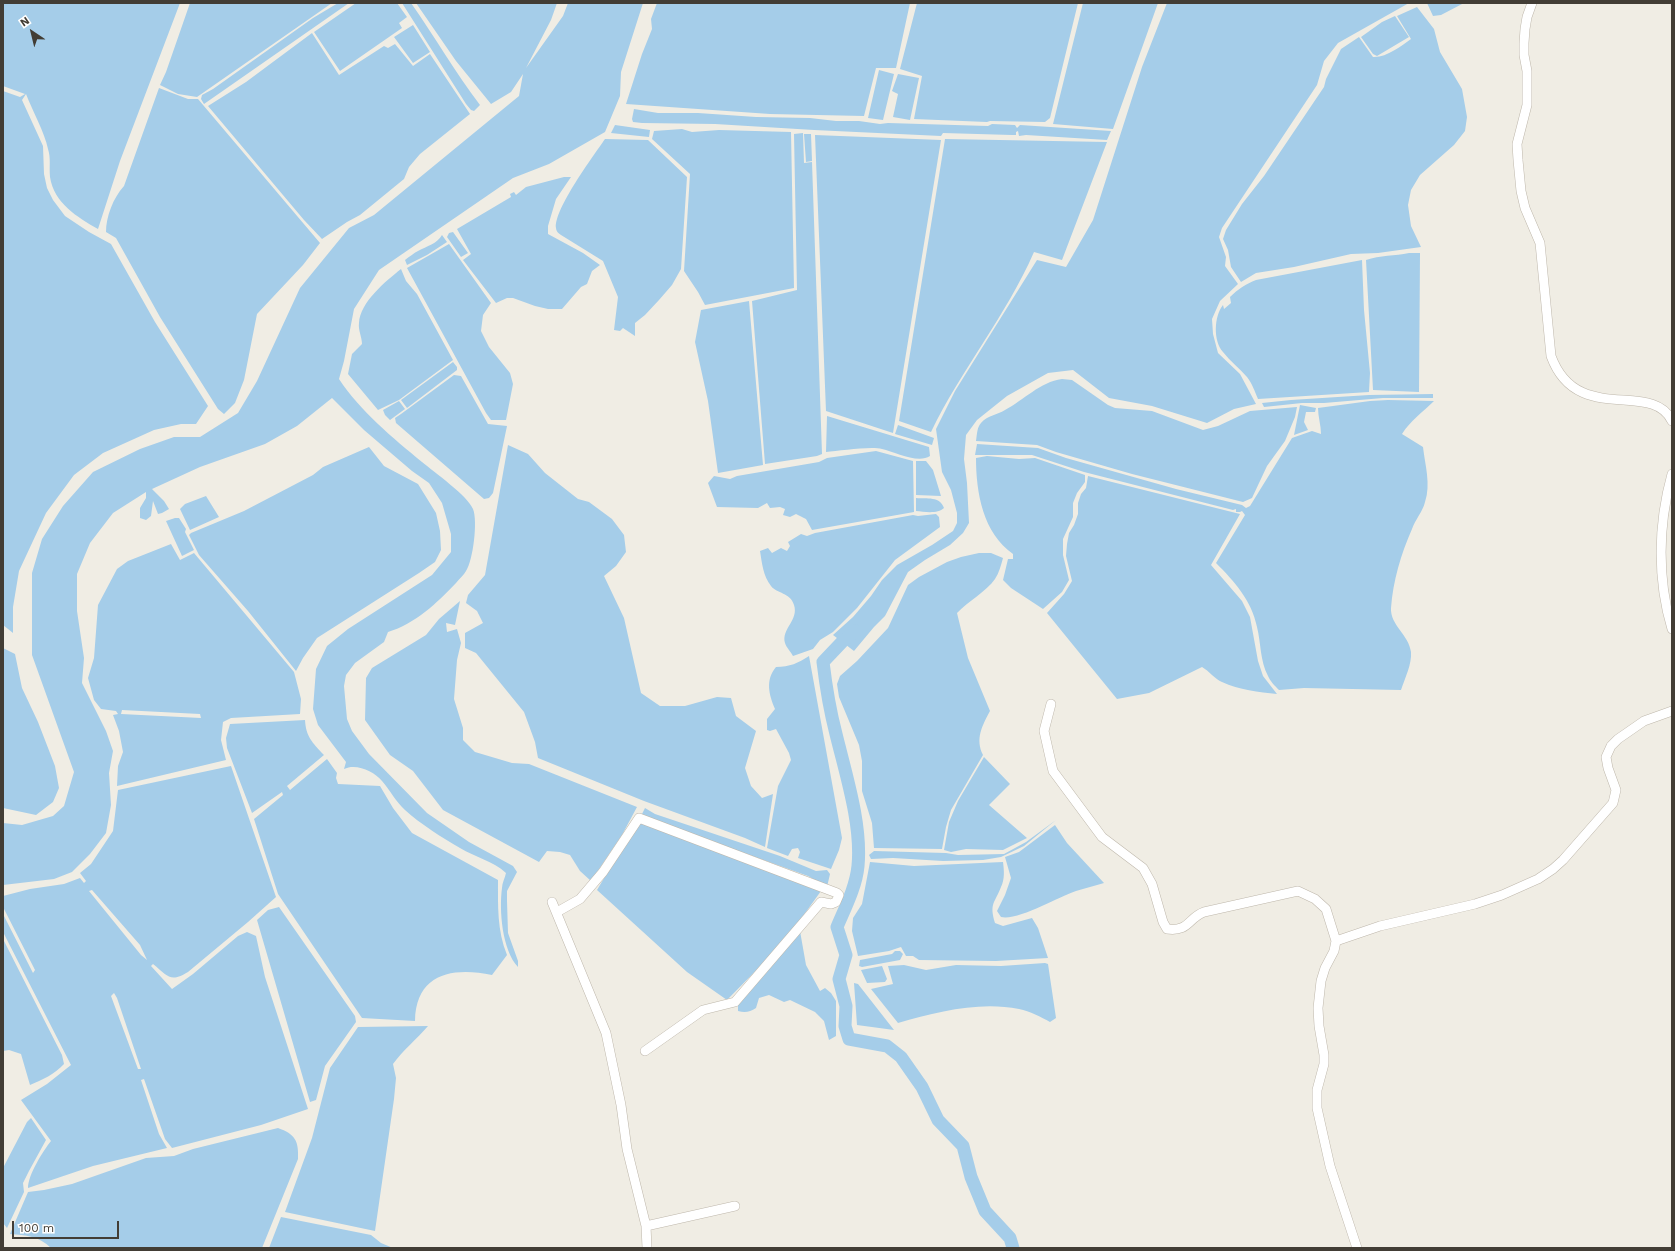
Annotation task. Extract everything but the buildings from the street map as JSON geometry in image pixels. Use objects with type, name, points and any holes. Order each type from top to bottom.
[{"type":"street","points":[[1532,3],[1527,17],[1524,43],[1524,55],[1527,71],[1527,105],[1517,144],[1521,191],[1525,208],[1540,243],[1545,309],[1551,356],[1556,370],[1572,388],[1591,396],[1631,401],[1659,407],[1666,411],[1672,421]]},
{"type":"street","points":[[1672,474],[1663,514],[1662,580],[1667,613],[1672,629]]},
{"type":"street","points":[[1051,704],[1044,731],[1053,771],[1102,837],[1143,868],[1152,884],[1163,922],[1167,929],[1177,930],[1191,922],[1197,914],[1298,891],[1310,896],[1323,905],[1328,915],[1336,941],[1334,951],[1325,968],[1321,981],[1318,1008],[1324,1064],[1317,1090],[1317,1108],[1330,1166],[1357,1248]]},
{"type":"street","points":[[1336,941],[1380,926],[1475,904],[1509,892],[1553,869],[1563,860],[1613,803],[1616,790],[1608,768],[1606,757],[1611,746],[1618,739],[1644,721],[1672,711]]},
{"type":"street","points":[[557,912],[580,899],[604,872],[639,818],[837,892],[839,895],[836,902],[830,904],[822,902],[735,1002],[703,1010],[645,1051]]},
{"type":"street","points":[[552,902],[606,1033],[621,1105],[627,1149],[646,1226],[647,1248]]},
{"type":"street","points":[[646,1226],[735,1206]]},
{"type":"water","points":[[3,3],[180,3],[120,161],[98,229],[75,214],[61,202],[56,194],[50,177],[49,156],[44,136],[26,94],[22,100],[43,146],[44,174],[47,188],[53,200],[65,216],[111,244],[155,322],[208,406],[196,424],[181,424],[154,430],[103,453],[74,475],[46,513],[19,571],[13,607],[13,633],[3,625],[3,91],[20,97],[25,94],[3,86]]},
{"type":"water","points":[[190,3],[332,3],[197,97],[178,94],[160,85]]},
{"type":"water","points":[[338,3],[349,3],[204,104],[201,99],[202,95],[213,89],[313,18]]},
{"type":"water","points":[[356,3],[397,3],[407,17],[399,23],[402,28],[340,71],[314,32]]},
{"type":"water","points":[[402,3],[411,3],[480,105],[474,111],[471,110],[466,104]]},
{"type":"water","points":[[416,3],[557,3],[551,20],[526,68],[563,16],[568,3],[643,3],[621,72],[620,96],[605,132],[549,164],[513,178],[379,270],[354,309],[339,379],[347,391],[378,424],[465,498],[473,509],[475,522],[473,550],[469,566],[464,574],[425,612],[407,624],[388,632],[384,642],[355,663],[346,675],[344,686],[347,719],[352,731],[369,754],[427,813],[469,842],[513,866],[517,872],[507,891],[508,933],[518,961],[518,967],[508,951],[503,929],[501,897],[502,884],[506,873],[490,862],[454,844],[417,820],[402,807],[379,777],[370,771],[354,767],[344,769],[346,762],[318,725],[313,709],[316,669],[327,646],[348,629],[432,575],[451,552],[451,534],[442,503],[429,483],[412,471],[364,430],[332,398],[297,426],[265,444],[200,467],[152,489],[164,501],[169,509],[158,514],[153,501],[151,516],[146,520],[140,518],[140,508],[146,498],[146,492],[113,513],[90,543],[77,574],[77,611],[84,658],[82,683],[106,731],[113,751],[109,773],[111,805],[106,833],[90,854],[72,872],[54,879],[3,885],[3,823],[22,825],[53,816],[64,806],[74,772],[32,655],[32,573],[42,539],[63,506],[93,472],[140,449],[174,437],[200,437],[238,413],[257,381],[300,288],[349,228],[374,215],[519,96],[523,74],[511,92],[491,104],[456,61]]},
{"type":"water","points":[[657,3],[910,3],[896,68],[876,68],[864,116],[770,114],[626,104],[642,54],[652,29],[651,19]]},
{"type":"water","points":[[917,3],[1078,3],[1050,118],[1045,122],[987,122],[914,119],[922,76],[900,69]]},
{"type":"water","points":[[1083,3],[1158,3],[1113,129],[1053,124]]},
{"type":"water","points":[[1167,3],[1409,3],[1338,43],[1324,61],[1317,85],[1222,228],[1219,237],[1226,257],[1225,266],[1238,284],[1220,301],[1212,319],[1213,334],[1218,353],[1240,374],[1256,404],[1234,409],[1207,423],[1152,406],[1109,398],[1073,370],[1048,373],[1007,396],[977,420],[966,435],[964,459],[969,523],[963,533],[950,545],[908,572],[885,616],[854,651],[833,635],[853,617],[871,596],[882,580],[897,565],[953,531],[957,523],[957,513],[951,490],[942,472],[936,429],[955,391],[1037,260],[1066,267],[1093,220],[1142,67]]},
{"type":"water","points":[[1427,3],[1464,3],[1441,15],[1433,16]]},
{"type":"water","points":[[1417,7],[1434,29],[1440,52],[1462,89],[1467,117],[1465,131],[1454,145],[1420,175],[1411,190],[1408,205],[1411,226],[1421,247],[1378,253],[1351,254],[1294,267],[1256,273],[1241,282],[1231,267],[1228,250],[1223,239],[1226,230],[1242,204],[1264,176],[1324,87],[1326,79],[1341,49],[1359,37],[1373,57],[1383,56],[1393,51],[1411,39],[1397,16]]},
{"type":"water","points":[[1395,16],[1409,37],[1377,56],[1373,54],[1361,37],[1382,22]]},
{"type":"water","points":[[413,25],[430,52],[413,63],[394,37]]},
{"type":"water","points":[[312,33],[339,75],[384,46],[388,48],[395,44],[413,66],[430,54],[470,114],[420,154],[409,167],[404,179],[360,215],[322,239],[304,220],[208,106],[246,82]]},
{"type":"water","points":[[879,70],[894,74],[883,120],[868,118]]},
{"type":"water","points":[[898,74],[919,78],[910,120],[893,117],[898,94],[892,91]]},
{"type":"water","points":[[159,88],[188,99],[198,99],[320,243],[303,265],[257,314],[244,380],[235,403],[224,414],[218,409],[160,317],[116,238],[106,232],[107,220],[111,208],[124,186]]},
{"type":"water","points":[[634,109],[658,113],[698,113],[756,117],[810,118],[880,124],[988,126],[992,124],[1015,125],[1017,128],[1020,125],[1111,131],[1107,140],[1026,135],[1019,136],[1018,131],[1016,132],[1016,135],[943,133],[941,136],[715,124],[642,123],[633,122],[632,119]]},
{"type":"water","points":[[615,125],[650,130],[649,137],[611,133]]},
{"type":"water","points":[[682,129],[692,132],[719,130],[791,132],[794,288],[705,305],[684,271],[690,174],[652,139],[654,131]]},
{"type":"water","points":[[803,133],[804,163],[812,162],[822,454],[765,464],[752,301],[797,290],[794,134]]},
{"type":"water","points":[[804,134],[811,134],[812,161],[806,162]]},
{"type":"water","points":[[815,135],[941,140],[893,433],[826,411]]},
{"type":"water","points":[[605,139],[648,140],[687,177],[681,269],[672,285],[645,315],[635,323],[635,336],[623,328],[620,331],[614,330],[618,297],[603,261],[561,235],[556,229],[557,219],[561,208],[584,169]]},
{"type":"water","points":[[945,139],[1107,142],[1062,260],[1034,252],[1023,276],[943,409],[931,432],[899,421]]},
{"type":"water","points":[[564,177],[571,177],[556,199],[548,226],[548,234],[583,253],[600,265],[592,271],[587,284],[581,287],[562,309],[548,309],[513,298],[507,298],[496,303],[463,260],[471,254],[457,229],[511,197],[510,194],[514,192],[516,195],[526,187]]},
{"type":"water","points":[[453,232],[468,253],[461,257],[447,237],[449,233]]},
{"type":"water","points":[[442,235],[447,242],[427,255],[407,265],[405,260],[416,252],[435,243]]},
{"type":"water","points":[[449,244],[491,303],[483,315],[481,331],[489,347],[510,373],[513,384],[506,420],[491,420],[486,413],[407,268]]},
{"type":"water","points":[[1409,253],[1420,253],[1419,392],[1373,390],[1366,260]]},
{"type":"water","points":[[1362,260],[1364,310],[1370,373],[1369,392],[1258,399],[1249,379],[1226,355],[1218,342],[1216,335],[1216,322],[1223,305],[1224,309],[1231,303],[1230,297],[1233,294],[1242,287],[1256,280]]},
{"type":"water","points":[[401,269],[406,281],[417,294],[453,360],[399,400],[378,410],[348,374],[352,354],[362,344],[359,326],[360,315],[364,307],[375,293]]},
{"type":"water","points":[[749,301],[763,465],[718,473],[708,401],[695,342],[701,310]]},
{"type":"water","points":[[453,362],[457,367],[457,370],[407,408],[401,400]]},
{"type":"water","points":[[454,375],[461,376],[488,424],[507,426],[493,493],[489,498],[484,499],[396,423],[395,418]]},
{"type":"water","points":[[1062,379],[1072,380],[1108,405],[1115,408],[1152,411],[1203,430],[1218,426],[1250,411],[1297,407],[1295,417],[1285,441],[1267,466],[1252,498],[1243,502],[1132,474],[1037,445],[976,441],[977,431],[984,420],[1012,406],[1039,387]]},
{"type":"water","points":[[1433,394],[1433,398],[1383,398],[1264,407],[1262,403],[1369,395]]},
{"type":"water","points":[[1388,400],[1434,401],[1405,429],[1402,434],[1423,447],[1428,488],[1424,505],[1404,548],[1392,598],[1391,614],[1393,620],[1407,640],[1411,652],[1409,666],[1401,690],[1304,688],[1279,690],[1274,685],[1263,664],[1255,618],[1247,600],[1236,584],[1216,563],[1245,515],[1242,511],[1236,512],[1236,509],[1233,510],[1084,472],[1032,455],[975,455],[977,444],[1038,448],[1066,458],[1176,489],[1242,505],[1246,508],[1250,506],[1292,438],[1312,431],[1321,434],[1318,408]]},
{"type":"water","points":[[399,401],[405,409],[390,420],[385,415],[383,410]]},
{"type":"water","points":[[1300,405],[1316,408],[1315,412],[1306,412],[1304,422],[1308,430],[1294,435]]},
{"type":"water","points":[[827,416],[929,447],[930,456],[919,459],[906,457],[877,448],[826,452]]},
{"type":"water","points":[[898,425],[934,438],[932,445],[895,434]]},
{"type":"water","points":[[508,445],[528,454],[545,473],[578,499],[589,502],[612,519],[624,535],[626,552],[616,566],[604,576],[624,618],[641,693],[660,706],[685,706],[717,697],[731,698],[736,716],[756,731],[745,768],[751,786],[762,798],[773,794],[765,847],[745,838],[644,801],[538,758],[535,742],[524,712],[476,653],[465,648],[465,633],[483,623],[477,611],[466,603],[468,595],[485,575]]},
{"type":"water","points":[[369,447],[384,466],[418,484],[436,513],[440,531],[441,550],[435,562],[317,638],[296,671],[248,611],[199,555],[189,535],[244,511],[313,475],[323,467]]},
{"type":"water","points":[[876,451],[913,461],[914,512],[812,530],[806,519],[796,514],[790,517],[783,515],[785,509],[780,507],[770,508],[767,503],[758,508],[717,507],[708,483],[714,476],[730,479],[737,476],[819,462],[827,458]]},
{"type":"water","points":[[987,456],[1019,459],[1035,458],[1085,475],[1085,482],[1077,493],[1073,503],[1073,517],[1063,539],[1063,555],[1069,580],[1062,592],[1043,609],[1011,588],[1003,580],[1008,559],[1013,559],[1013,554],[995,535],[988,524],[983,511],[976,471],[976,458]]},
{"type":"water","points":[[916,461],[926,461],[933,470],[941,496],[916,495]]},
{"type":"water","points":[[1088,476],[1240,514],[1211,565],[1242,601],[1250,617],[1258,661],[1263,676],[1277,694],[1249,690],[1229,685],[1219,681],[1202,667],[1149,693],[1117,699],[1047,613],[1064,594],[1072,581],[1066,556],[1067,544],[1069,533],[1078,514],[1078,503],[1081,494],[1086,488]]},
{"type":"water","points":[[206,496],[219,517],[190,530],[180,509],[185,504]]},
{"type":"water","points":[[916,498],[929,498],[936,500],[942,504],[944,508],[935,512],[916,511]]},
{"type":"water","points":[[936,514],[939,517],[940,527],[895,560],[857,608],[833,632],[820,640],[813,649],[793,656],[786,645],[784,638],[794,615],[794,605],[787,595],[774,589],[768,582],[763,569],[760,551],[768,548],[772,553],[781,548],[787,551],[790,546],[788,542],[801,534],[807,536],[815,533],[913,515],[918,516]]},
{"type":"water","points":[[179,518],[186,529],[185,532],[194,550],[182,556],[166,521]]},
{"type":"water","points":[[171,544],[180,560],[194,553],[294,672],[301,699],[300,714],[231,718],[223,722],[221,740],[226,760],[117,786],[118,766],[123,752],[119,731],[113,715],[118,714],[116,711],[101,709],[94,700],[88,678],[94,658],[98,605],[117,569],[128,561]],"holes":[[[122,710],[200,714],[201,718],[121,714]]]},
{"type":"water","points":[[979,553],[991,553],[1003,558],[998,574],[991,584],[957,613],[968,658],[990,711],[980,733],[980,743],[983,755],[951,810],[942,849],[874,848],[872,823],[862,791],[862,761],[859,745],[839,697],[837,684],[840,676],[857,661],[888,628],[908,585],[919,577],[947,562]]},
{"type":"water","points":[[460,601],[455,625],[446,623],[447,632],[457,629],[461,643],[457,660],[454,699],[463,728],[463,740],[475,752],[512,763],[529,764],[637,807],[622,835],[591,881],[580,871],[570,855],[560,852],[547,851],[539,862],[443,810],[413,771],[390,755],[365,720],[366,678],[372,668],[426,635],[439,619]]},
{"type":"water","points":[[3,648],[15,654],[22,688],[38,722],[55,766],[59,788],[53,802],[36,815],[3,808]]},
{"type":"water","points":[[809,656],[842,838],[831,869],[798,858],[800,852],[798,848],[792,849],[788,856],[767,848],[778,786],[791,760],[789,753],[776,729],[770,731],[767,730],[767,719],[775,709],[769,688],[770,677],[776,667],[794,664]]},
{"type":"water","points":[[305,720],[310,739],[324,755],[287,786],[290,790],[327,759],[337,773],[336,778],[338,784],[380,786],[393,808],[412,833],[498,880],[498,909],[501,936],[507,955],[492,975],[464,972],[451,973],[439,977],[430,983],[422,992],[417,1005],[415,1021],[362,1018],[278,894],[254,819],[283,795],[282,792],[252,813],[227,748],[226,738],[230,724]]},
{"type":"water","points":[[984,757],[1010,784],[989,805],[1027,838],[1003,850],[966,849],[951,852],[944,850],[949,822],[958,801]]},
{"type":"water","points":[[231,766],[276,897],[188,972],[177,977],[169,977],[153,964],[151,966],[172,989],[193,974],[238,936],[247,932],[256,936],[265,977],[308,1109],[261,1125],[172,1148],[165,1139],[144,1079],[141,1080],[159,1134],[167,1148],[93,1166],[28,1188],[33,1170],[51,1141],[21,1100],[47,1084],[71,1065],[3,932],[3,914],[33,973],[35,970],[3,907],[3,896],[30,889],[64,884],[80,878],[84,883],[86,881],[80,873],[91,864],[113,831],[118,790]],"holes":[[[92,890],[140,945],[147,960],[141,955],[89,891]],[[114,993],[117,998],[141,1069],[138,1069],[111,996]]]},
{"type":"water","points":[[645,808],[655,814],[780,856],[816,871],[827,870],[830,874],[827,887],[808,876],[641,816]]},
{"type":"water","points":[[1056,820],[1024,846],[1001,857],[983,860],[943,861],[893,858],[871,859],[869,855],[874,851],[946,853],[958,855],[1004,854],[1026,842]]},
{"type":"water","points":[[638,821],[821,891],[785,941],[727,1000],[687,972],[597,890]]},
{"type":"water","points":[[1055,825],[1067,843],[1104,883],[1068,894],[1027,912],[1008,917],[1001,917],[997,911],[1011,878],[1005,857],[1019,852]]},
{"type":"water","points":[[870,862],[914,866],[1003,862],[1003,881],[993,907],[995,923],[1003,926],[1032,918],[1038,928],[1048,958],[996,961],[919,960],[913,956],[906,956],[901,947],[889,951],[858,956],[852,931],[853,918],[862,904]]},
{"type":"water","points":[[279,907],[355,1016],[356,1022],[325,1066],[316,1100],[310,1102],[257,920],[268,910]]},
{"type":"water","points":[[800,931],[806,965],[820,991],[825,988],[831,993],[836,1001],[836,1036],[829,1040],[824,1021],[815,1012],[790,1000],[784,1002],[769,995],[759,998],[756,1008],[745,1012],[738,1011],[738,1003],[764,970],[790,945]]},
{"type":"water","points":[[3,939],[62,1055],[64,1064],[44,1079],[30,1085],[21,1054],[9,1050],[3,1051]]},
{"type":"water","points":[[895,951],[900,951],[903,954],[900,960],[862,967],[859,966],[860,960],[892,954]]},
{"type":"water","points":[[1048,964],[1056,1018],[1050,1022],[1035,1014],[1023,1010],[989,1006],[958,1009],[898,1023],[871,989],[893,984],[888,966],[904,965],[926,970],[956,965],[1001,966]]},
{"type":"water","points":[[882,966],[887,979],[885,982],[867,983],[861,970]]},
{"type":"water","points":[[854,983],[858,984],[894,1030],[857,1025]]},
{"type":"water","points":[[428,1026],[393,1064],[396,1078],[394,1099],[375,1231],[285,1212],[312,1138],[330,1068],[358,1027]]},
{"type":"water","points":[[31,1118],[46,1140],[23,1183],[24,1192],[7,1228],[3,1223],[3,1168],[27,1122]]},
{"type":"water","points":[[278,1128],[284,1130],[295,1139],[298,1147],[298,1159],[262,1248],[51,1248],[37,1239],[10,1234],[28,1192],[72,1184],[146,1158],[174,1156],[193,1149]]},
{"type":"water","points":[[281,1217],[371,1235],[381,1243],[393,1248],[269,1248]]},
{"type":"waterway","points":[[856,631],[842,642],[823,662],[830,708],[852,800],[858,834],[859,850],[855,882],[837,927],[846,955],[839,979],[846,1006],[845,1026],[849,1039],[887,1046],[901,1057],[922,1087],[938,1120],[963,1146],[971,1177],[985,1211],[1010,1238],[1013,1248]]}]
